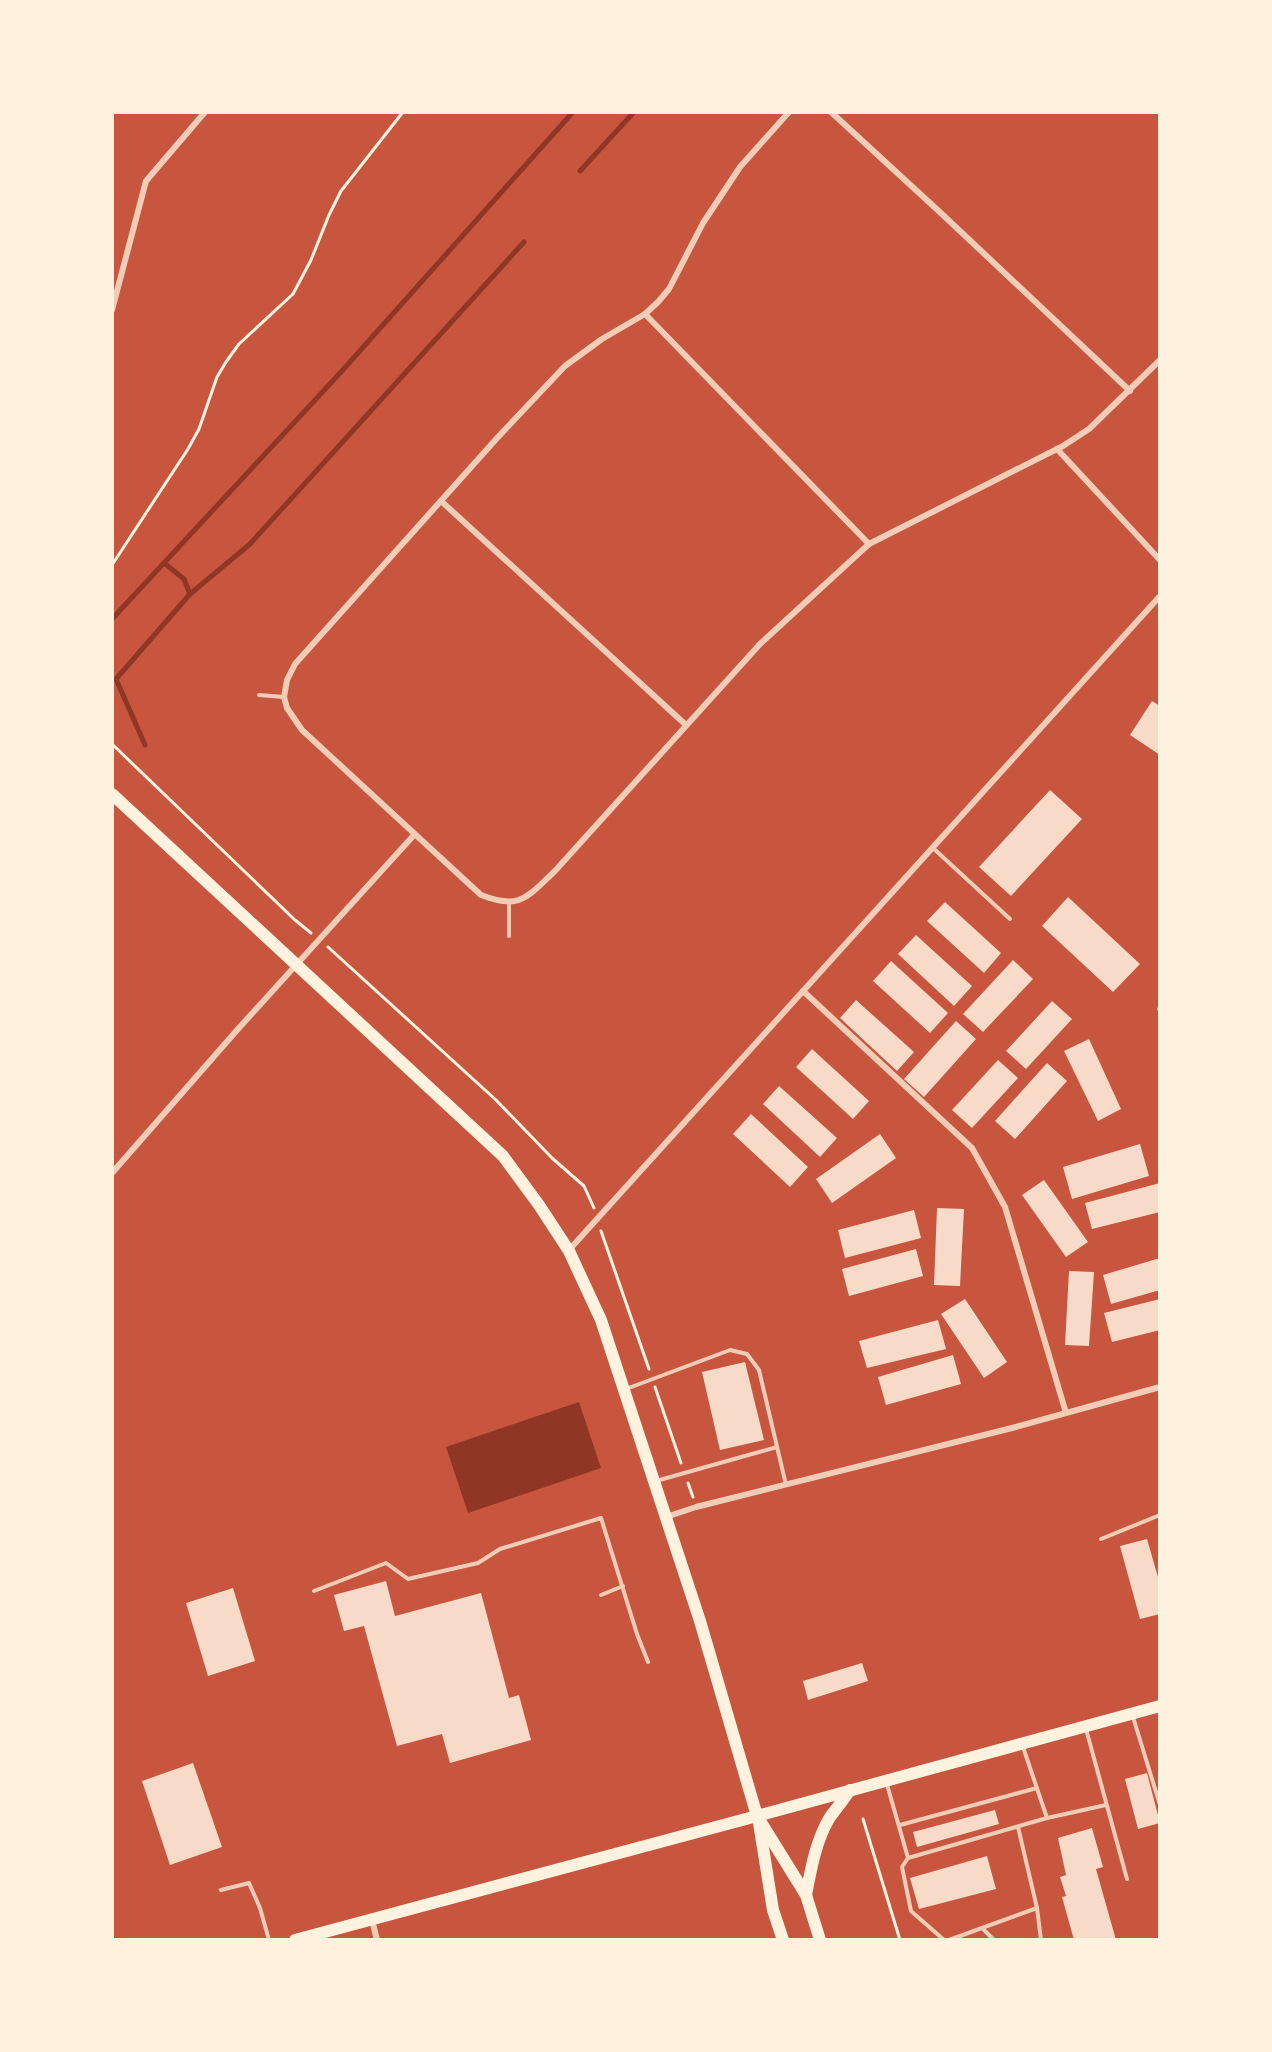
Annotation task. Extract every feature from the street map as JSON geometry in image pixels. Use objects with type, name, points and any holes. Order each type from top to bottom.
[{"type":"main road","points":[[112,794],[502,1156],[539,1205],[569,1251],[601,1320],[700,1621],[757,1816],[774,1910],[783,1940]]},
{"type":"main road","points":[[295,1940],[1160,1706]]},
{"type":"main road","points":[[806,1895],[818,1843],[829,1819],[850,1790]]},
{"type":"main road","points":[[757,1816],[806,1895],[820,1940]]},
{"type":"street","points":[[112,310],[146,181],[205,112]]},
{"type":"street","points":[[789,112],[740,167],[703,223],[669,289],[645,314],[602,339],[565,366],[498,437],[295,664],[288,680],[284,697],[287,708],[302,730],[481,895],[509,903],[528,896],[554,872],[760,644],[869,544],[1057,449],[1089,429],[1160,360]]},
{"type":"street","points":[[831,112],[1130,391]]},
{"type":"street","points":[[645,314],[869,544]]},
{"type":"street","points":[[1057,449],[1160,560]]},
{"type":"street","points":[[441,501],[686,725]]},
{"type":"street","points":[[569,1251],[1160,596]]},
{"type":"street","points":[[112,1173],[414,835]]},
{"type":"street","points":[[803,991],[972,1148],[1005,1207],[1066,1413]]},
{"type":"street","points":[[666,1517],[696,1507],[1160,1387]]},
{"type":"street","points":[[372,1919],[376,1940]]},
{"type":"lane","points":[[259,695],[284,697]]},
{"type":"lane","points":[[932,848],[1010,919]]},
{"type":"lane","points":[[509,903],[509,936]]},
{"type":"lane","points":[[625,1390],[730,1350],[747,1354],[759,1370],[786,1485]]},
{"type":"lane","points":[[654,1481],[777,1447]]},
{"type":"lane","points":[[1101,1539],[1160,1515]]},
{"type":"lane","points":[[314,1591],[386,1563],[408,1579],[478,1563],[500,1549],[601,1518],[648,1662]]},
{"type":"lane","points":[[600,1595],[623,1586]]},
{"type":"lane","points":[[1132,1713],[1160,1805]]},
{"type":"lane","points":[[1086,1725],[1127,1879]]},
{"type":"lane","points":[[1022,1744],[1047,1818]]},
{"type":"lane","points":[[886,1781],[908,1858]]},
{"type":"lane","points":[[900,1824],[1037,1788]]},
{"type":"lane","points":[[944,1940],[911,1911],[902,1867],[908,1858],[1047,1818],[1106,1805]]},
{"type":"lane","points":[[1018,1827],[1037,1908],[1041,1940]]},
{"type":"lane","points":[[221,1890],[249,1883],[260,1908],[269,1940]]},
{"type":"lane","points":[[949,1940],[1037,1908]]},
{"type":"lane","points":[[982,1928],[994,1940]]},
{"type":"path","points":[[112,565],[199,429],[217,377],[226,362],[239,344],[292,294],[311,260],[341,191],[403,112]]},
{"type":"path","points":[[863,1819],[900,1940]]},
{"type":"shaded area","points":[[579,1402],[601,1468],[468,1513],[446,1447]]},
{"type":"building","points":[[1152,701],[1160,706],[1160,755],[1130,735]]},
{"type":"building","points":[[1050,790],[1082,819],[1011,896],[979,867]]},
{"type":"building","points":[[1068,897],[1140,964],[1113,992],[1042,926]]},
{"type":"building","points":[[945,902],[1001,953],[984,973],[927,921]]},
{"type":"building","points":[[916,935],[972,986],[954,1006],[898,954]]},
{"type":"building","points":[[1013,960],[1033,979],[983,1032],[963,1014]]},
{"type":"building","points":[[891,961],[948,1013],[930,1033],[873,981]]},
{"type":"building","points":[[856,1000],[914,1052],[897,1071],[840,1018]]},
{"type":"building","points":[[1052,1001],[1072,1019],[1026,1069],[1006,1051]]},
{"type":"building","points":[[956,1021],[976,1039],[924,1097],[904,1079]]},
{"type":"building","points":[[1089,1039],[1121,1109],[1098,1121],[1064,1051]]},
{"type":"building","points":[[812,1049],[869,1101],[853,1119],[796,1067]]},
{"type":"building","points":[[998,1060],[1018,1078],[972,1128],[952,1110]]},
{"type":"building","points":[[1047,1063],[1067,1081],[1015,1139],[995,1121]]},
{"type":"building","points":[[779,1086],[837,1138],[820,1157],[763,1104]]},
{"type":"building","points":[[751,1114],[808,1167],[790,1187],[733,1134]]},
{"type":"building","points":[[880,1134],[896,1158],[832,1203],[816,1179]]},
{"type":"building","points":[[1140,1144],[1149,1176],[1072,1199],[1063,1167]]},
{"type":"building","points":[[1044,1180],[1088,1242],[1066,1257],[1022,1195]]},
{"type":"building","points":[[1160,1183],[1160,1212],[1092,1229],[1085,1203]]},
{"type":"building","points":[[937,1208],[964,1209],[960,1286],[934,1285]]},
{"type":"building","points":[[914,1210],[921,1238],[845,1258],[838,1230]]},
{"type":"building","points":[[916,1249],[923,1276],[849,1296],[842,1269]]},
{"type":"building","points":[[1160,1258],[1160,1290],[1111,1304],[1103,1275]]},
{"type":"building","points":[[1069,1271],[1094,1272],[1089,1346],[1065,1345]]},
{"type":"building","points":[[965,1299],[1007,1362],[984,1378],[941,1314]]},
{"type":"building","points":[[1160,1299],[1160,1330],[1112,1342],[1104,1313]]},
{"type":"building","points":[[938,1320],[946,1349],[867,1368],[859,1341]]},
{"type":"building","points":[[953,1355],[961,1384],[886,1405],[878,1377]]},
{"type":"building","points":[[745,1362],[764,1440],[720,1450],[702,1372]]},
{"type":"building","points":[[1147,1539],[1160,1584],[1160,1614],[1140,1619],[1120,1546]]},
{"type":"building","points":[[386,1581],[395,1616],[481,1593],[509,1698],[519,1695],[531,1740],[450,1763],[442,1734],[397,1746],[364,1626],[344,1631],[334,1595]]},
{"type":"building","points":[[233,1588],[255,1661],[208,1676],[186,1603]]},
{"type":"building","points":[[862,1663],[868,1681],[808,1700],[803,1681]]},
{"type":"building","points":[[193,1763],[222,1847],[170,1865],[142,1781]]},
{"type":"building","points":[[1147,1773],[1160,1823],[1138,1829],[1125,1779]]},
{"type":"building","points":[[995,1810],[999,1824],[917,1847],[913,1832]]},
{"type":"building","points":[[1092,1828],[1103,1867],[1096,1869],[1116,1940],[1074,1940],[1062,1897],[1066,1896],[1060,1877],[1066,1875],[1058,1838]]},
{"type":"building","points":[[987,1856],[996,1889],[919,1909],[910,1878]]},
{"type":"waterway","points":[[112,619],[341,372],[573,112]]},
{"type":"waterway","points":[[580,171],[634,112]]},
{"type":"waterway","points":[[145,745],[116,679],[190,594],[250,544],[524,242]]},
{"type":"waterway","points":[[164,563],[184,579],[190,594]]}]
